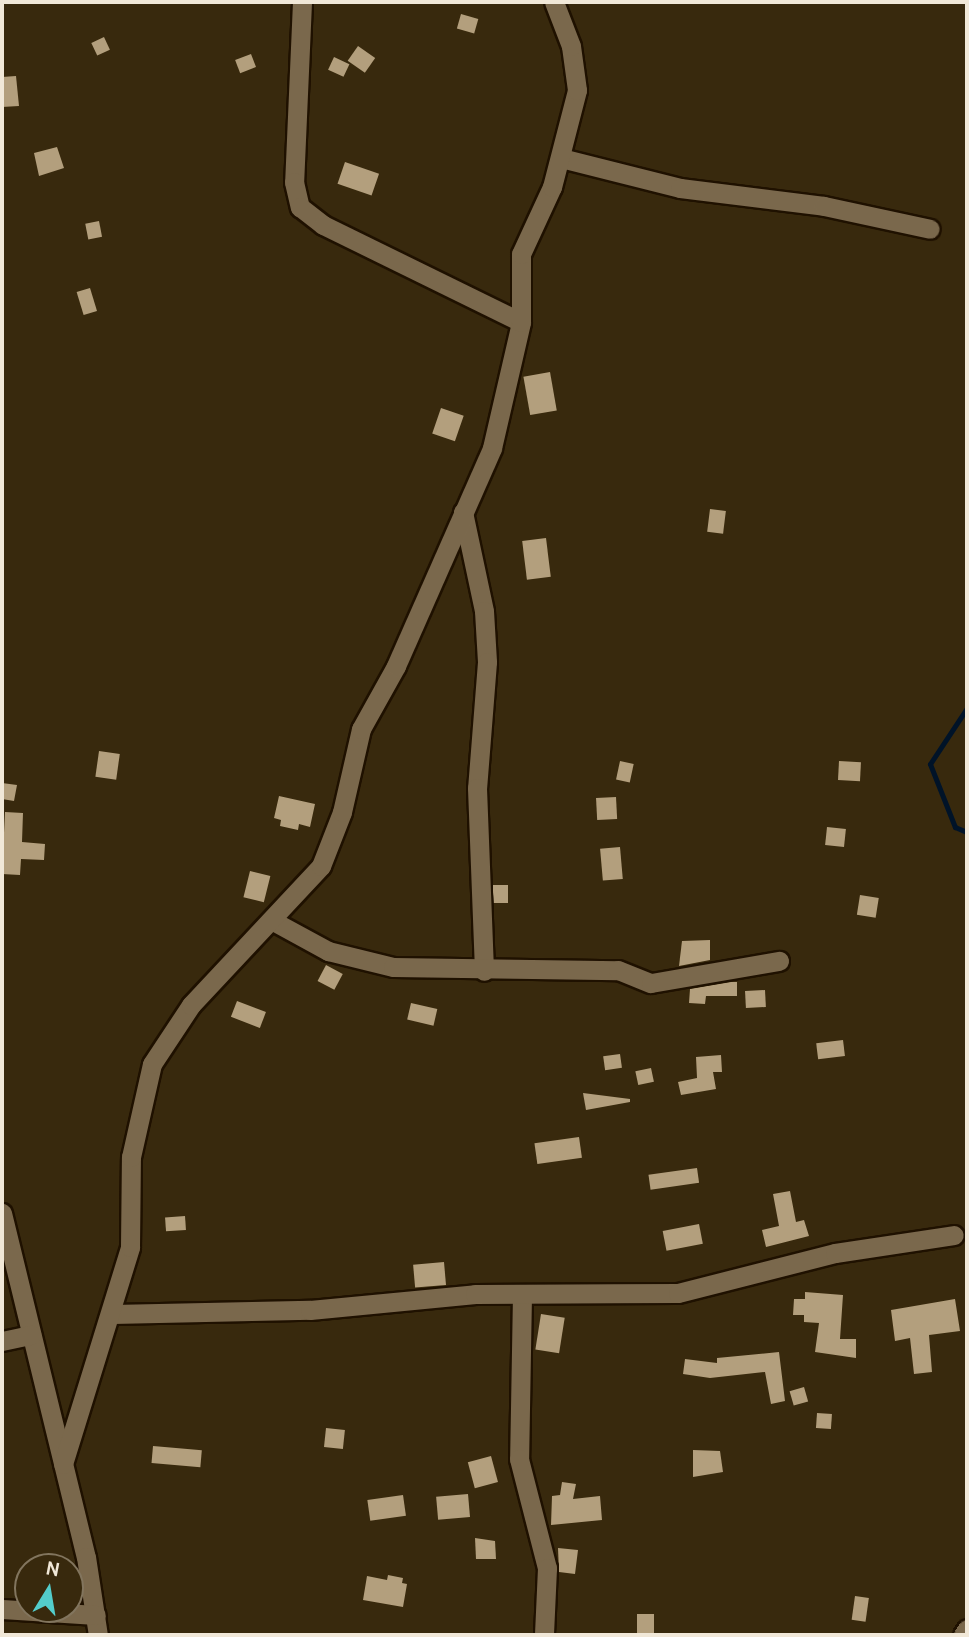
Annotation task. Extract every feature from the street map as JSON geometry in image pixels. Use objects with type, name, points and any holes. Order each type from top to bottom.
[{"type":"street","points":[[303,2],[294,182],[300,207],[323,225],[521,322]]},
{"type":"street","points":[[63,1464],[112,1314],[130,1247],[136,1118],[152,1064],[191,1006],[273,921],[321,866],[331,845],[361,729],[396,666],[494,441],[521,322],[521,254],[561,158],[577,90],[571,46],[554,2]]},
{"type":"street","points":[[561,158],[680,188],[824,206],[930,229]]},
{"type":"street","points":[[463,512],[484,611],[487,662],[477,788],[484,971]]},
{"type":"street","points":[[273,921],[298,938],[361,961],[393,967],[484,971],[624,971],[658,983],[779,961]]},
{"type":"street","points":[[2,1213],[63,1464],[98,1635]]},
{"type":"street","points":[[112,1314],[310,1310],[522,1294],[678,1293],[835,1252],[954,1235]]},
{"type":"street","points":[[522,1294],[519,1459],[547,1568],[544,1635]]},
{"type":"street","points":[[2,1340],[31,1335]]},
{"type":"street","points":[[2,1609],[96,1615]]},
{"type":"street","points":[[963,1635],[967,1629]]},
{"type":"building","points":[[461,14],[478,19],[474,33],[457,28]]},
{"type":"building","points":[[104,37],[110,50],[97,56],[91,43]]},
{"type":"building","points":[[358,46],[375,58],[365,73],[348,61]]},
{"type":"building","points":[[251,54],[256,67],[240,73],[235,60]]},
{"type":"building","points":[[334,57],[349,64],[343,77],[328,70]]},
{"type":"building","points":[[16,76],[19,106],[2,107],[2,77]]},
{"type":"building","points":[[57,147],[64,168],[39,176],[34,153]]},
{"type":"building","points":[[345,162],[379,174],[372,195],[338,184]]},
{"type":"building","points":[[99,221],[102,237],[88,239],[85,224]]},
{"type":"building","points":[[90,288],[97,311],[84,315],[77,292]]},
{"type":"building","points":[[550,372],[557,410],[530,415],[523,377]]},
{"type":"building","points":[[441,408],[464,416],[455,441],[432,434]]},
{"type":"building","points":[[710,509],[726,511],[723,534],[707,532]]},
{"type":"building","points":[[546,538],[551,577],[527,580],[522,541]]},
{"type":"building","points":[[99,751],[120,754],[116,780],[95,777]]},
{"type":"building","points":[[620,761],[634,764],[630,782],[616,780]]},
{"type":"building","points":[[839,761],[861,762],[860,781],[838,780]]},
{"type":"building","points":[[2,783],[17,785],[14,801],[2,799]]},
{"type":"building","points":[[279,796],[315,804],[310,827],[299,824],[298,830],[280,826],[281,820],[274,818]]},
{"type":"building","points":[[616,797],[617,819],[597,820],[596,798]]},
{"type":"building","points":[[5,812],[23,813],[22,842],[45,844],[44,860],[21,859],[20,875],[2,874]]},
{"type":"building","points":[[827,827],[846,829],[844,847],[825,845]]},
{"type":"building","points":[[620,847],[623,879],[603,881],[600,849]]},
{"type":"building","points":[[250,871],[270,876],[264,902],[243,897]]},
{"type":"building","points":[[493,885],[508,885],[508,903],[493,903]]},
{"type":"building","points":[[860,895],[879,898],[876,918],[857,915]]},
{"type":"building","points":[[710,940],[710,960],[679,966],[682,941]]},
{"type":"building","points":[[326,965],[343,974],[334,990],[318,981]]},
{"type":"building","points":[[737,982],[737,996],[706,996],[705,1004],[689,1003],[690,989]]},
{"type":"building","points":[[765,990],[766,1007],[746,1008],[745,991]]},
{"type":"building","points":[[237,1001],[266,1012],[260,1028],[231,1017]]},
{"type":"building","points":[[411,1003],[437,1009],[433,1026],[407,1020]]},
{"type":"building","points":[[843,1040],[845,1056],[818,1059],[816,1043]]},
{"type":"building","points":[[620,1054],[622,1068],[605,1070],[603,1056]]},
{"type":"building","points":[[721,1055],[722,1072],[713,1072],[716,1089],[681,1095],[678,1082],[697,1078],[696,1057]]},
{"type":"building","points":[[651,1068],[654,1082],[638,1085],[635,1071]]},
{"type":"building","points":[[583,1093],[630,1099],[630,1102],[586,1110]]},
{"type":"building","points":[[579,1137],[582,1158],[537,1164],[534,1143]]},
{"type":"building","points":[[697,1168],[699,1183],[651,1190],[648,1175]]},
{"type":"building","points":[[790,1191],[796,1222],[804,1220],[809,1236],[766,1247],[762,1230],[779,1226],[773,1194]]},
{"type":"building","points":[[185,1216],[186,1230],[166,1231],[165,1217]]},
{"type":"building","points":[[699,1224],[703,1244],[666,1251],[663,1231]]},
{"type":"building","points":[[444,1262],[446,1285],[415,1288],[413,1265]]},
{"type":"building","points":[[805,1292],[843,1295],[840,1339],[856,1339],[856,1358],[815,1352],[819,1323],[804,1322],[804,1315],[793,1315],[794,1299],[805,1299]]},
{"type":"building","points":[[955,1299],[960,1331],[929,1335],[932,1372],[914,1374],[910,1338],[895,1341],[891,1310]]},
{"type":"building","points":[[541,1314],[565,1318],[559,1353],[535,1350]]},
{"type":"building","points":[[779,1352],[785,1401],[771,1404],[765,1372],[710,1378],[683,1374],[685,1359],[717,1363],[717,1358]]},
{"type":"building","points":[[804,1387],[808,1401],[794,1406],[790,1391]]},
{"type":"building","points":[[817,1413],[832,1414],[831,1429],[816,1428]]},
{"type":"building","points":[[326,1428],[345,1430],[343,1449],[324,1447]]},
{"type":"building","points":[[153,1446],[202,1450],[200,1467],[152,1463]]},
{"type":"building","points":[[693,1450],[720,1451],[723,1472],[693,1477]]},
{"type":"building","points":[[491,1456],[498,1482],[475,1488],[468,1462]]},
{"type":"building","points":[[562,1482],[576,1484],[573,1499],[600,1496],[602,1520],[551,1525],[552,1496],[560,1495]]},
{"type":"building","points":[[468,1494],[470,1517],[438,1520],[436,1497]]},
{"type":"building","points":[[403,1495],[406,1516],[370,1521],[367,1500]]},
{"type":"building","points":[[475,1538],[495,1541],[496,1559],[476,1559]]},
{"type":"building","points":[[558,1548],[578,1550],[575,1574],[559,1572]]},
{"type":"building","points":[[388,1575],[403,1578],[402,1583],[407,1584],[403,1607],[363,1600],[367,1576],[387,1580]]},
{"type":"building","points":[[855,1596],[869,1598],[866,1622],[852,1620]]},
{"type":"building","points":[[637,1614],[654,1614],[654,1635],[637,1635]]},
{"type":"waterway","points":[[967,708],[930,764],[955,827],[967,832]]}]
